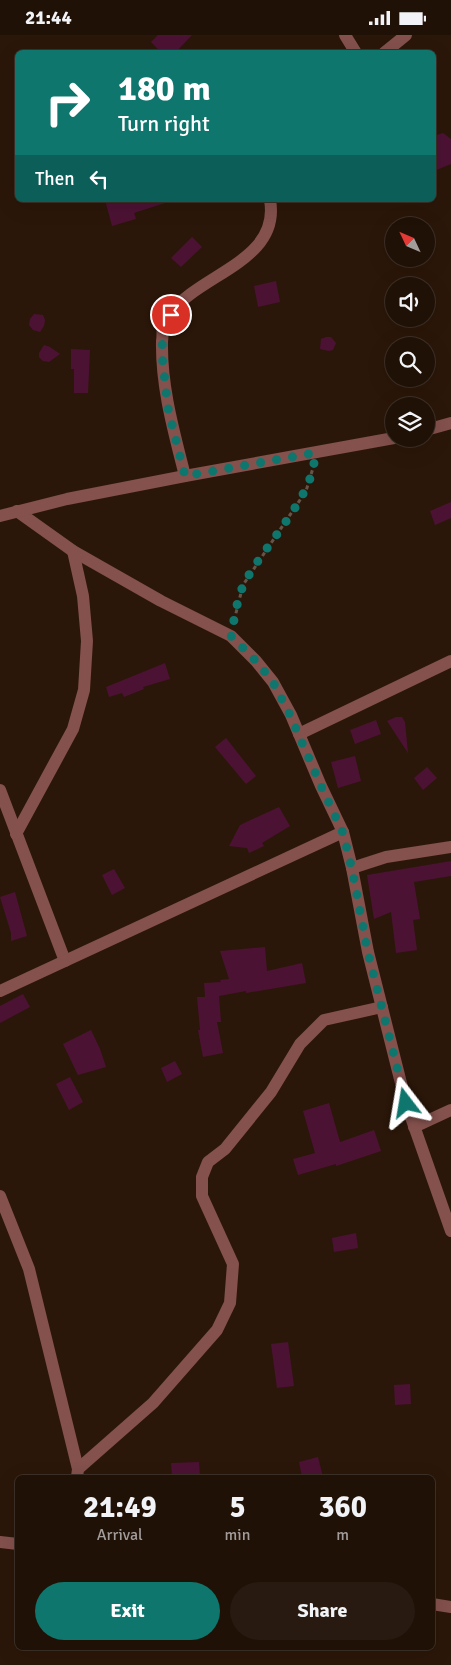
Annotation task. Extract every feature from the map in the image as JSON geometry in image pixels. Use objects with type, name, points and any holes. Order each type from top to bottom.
[{"type":"street","points":[[345,35],[354,50]]},
{"type":"street","points":[[388,50],[406,35]]},
{"type":"street","points":[[185,476],[168,408],[162,355],[163,325],[178,303],[231,269],[256,246],[267,232],[270,223],[272,215],[270,202]]},
{"type":"street","points":[[435,427],[451,423]]},
{"type":"street","points":[[0,516],[185,476],[385,440]]},
{"type":"street","points":[[17,511],[73,551],[161,601],[231,636],[256,661],[273,682],[299,734],[343,833],[368,953],[406,1103],[451,1231]]},
{"type":"street","points":[[16,834],[73,729],[84,690],[87,641],[83,596],[73,551]]},
{"type":"street","points":[[299,734],[451,661]]},
{"type":"street","points":[[0,790],[65,961]]},
{"type":"street","points":[[0,991],[343,833]]},
{"type":"street","points":[[352,869],[386,857],[451,847]]},
{"type":"street","points":[[0,1196],[29,1269],[78,1473],[154,1403],[218,1330],[230,1303],[233,1263],[202,1196],[202,1177],[208,1162],[225,1149],[266,1099],[300,1044],[324,1020],[382,1007]]},
{"type":"street","points":[[414,1127],[451,1110]]},
{"type":"street","points":[[0,1542],[15,1544]]},
{"type":"street","points":[[435,1604],[451,1607]]},
{"type":"path","points":[[231,636],[243,585],[306,491],[315,462],[314,453]]},
{"type":"building","points":[[158,35],[192,35],[178,50],[159,50],[151,42]]},
{"type":"building","points":[[443,133],[451,139],[451,164],[436,170],[436,135]]},
{"type":"building","points":[[106,202],[165,202],[134,213],[136,219],[112,226]]},
{"type":"building","points":[[192,237],[202,247],[181,267],[171,258]]},
{"type":"building","points":[[276,281],[280,302],[258,307],[254,286]]},
{"type":"building","points":[[34,314],[43,315],[45,320],[40,332],[33,330],[29,325],[30,319]]},
{"type":"building","points":[[331,337],[336,343],[333,350],[320,349],[321,339]]},
{"type":"building","points":[[44,345],[60,354],[49,362],[43,361],[39,357],[39,353]]},
{"type":"building","points":[[71,349],[90,350],[88,393],[74,393],[74,369],[71,369]]},
{"type":"building","points":[[451,502],[451,518],[435,525],[430,511]]},
{"type":"building","points":[[165,663],[170,679],[143,687],[144,689],[124,697],[122,693],[109,697],[106,687]]},
{"type":"building","points":[[396,717],[402,717],[405,722],[408,753],[387,721]]},
{"type":"building","points":[[376,720],[381,734],[355,744],[350,730]]},
{"type":"building","points":[[226,738],[256,776],[246,784],[215,747]]},
{"type":"building","points":[[355,756],[361,781],[338,788],[331,762]]},
{"type":"building","points":[[427,767],[437,778],[423,790],[414,778]]},
{"type":"building","points":[[279,807],[290,826],[262,843],[264,846],[249,853],[247,848],[229,846],[240,825]]},
{"type":"building","points":[[451,861],[451,876],[414,882],[420,919],[413,920],[417,950],[396,953],[391,912],[374,919],[367,875]]},
{"type":"building","points":[[114,869],[125,888],[112,895],[102,875]]},
{"type":"building","points":[[15,892],[27,936],[11,941],[11,933],[0,897]]},
{"type":"building","points":[[265,947],[267,971],[302,963],[306,983],[219,996],[221,1022],[217,1022],[223,1053],[203,1057],[198,1030],[200,1030],[197,997],[205,997],[204,983],[221,982],[220,980],[229,979],[220,951]]},
{"type":"building","points":[[23,994],[30,1007],[0,1023],[0,1006]]},
{"type":"building","points":[[91,1030],[106,1067],[78,1075],[63,1044]]},
{"type":"building","points":[[175,1061],[182,1074],[167,1082],[161,1068]]},
{"type":"building","points":[[70,1077],[83,1102],[69,1110],[56,1084]]},
{"type":"building","points":[[329,1103],[340,1142],[374,1130],[381,1151],[336,1166],[336,1164],[298,1175],[293,1159],[315,1153],[303,1111]]},
{"type":"building","points":[[356,1233],[358,1248],[334,1252],[332,1238]]},
{"type":"building","points":[[288,1342],[294,1386],[277,1388],[271,1344]]},
{"type":"building","points":[[410,1384],[411,1404],[395,1405],[394,1385]]},
{"type":"building","points":[[318,1457],[322,1475],[302,1475],[299,1462]]},
{"type":"building","points":[[199,1462],[200,1475],[172,1475],[171,1463]]},
{"type":"route","points":[[171,315],[163,325],[162,355],[168,408],[185,476],[314,453],[315,462],[306,491],[243,585],[231,636],[256,661],[273,682],[290,715],[343,833],[368,953],[406,1103]]}]
